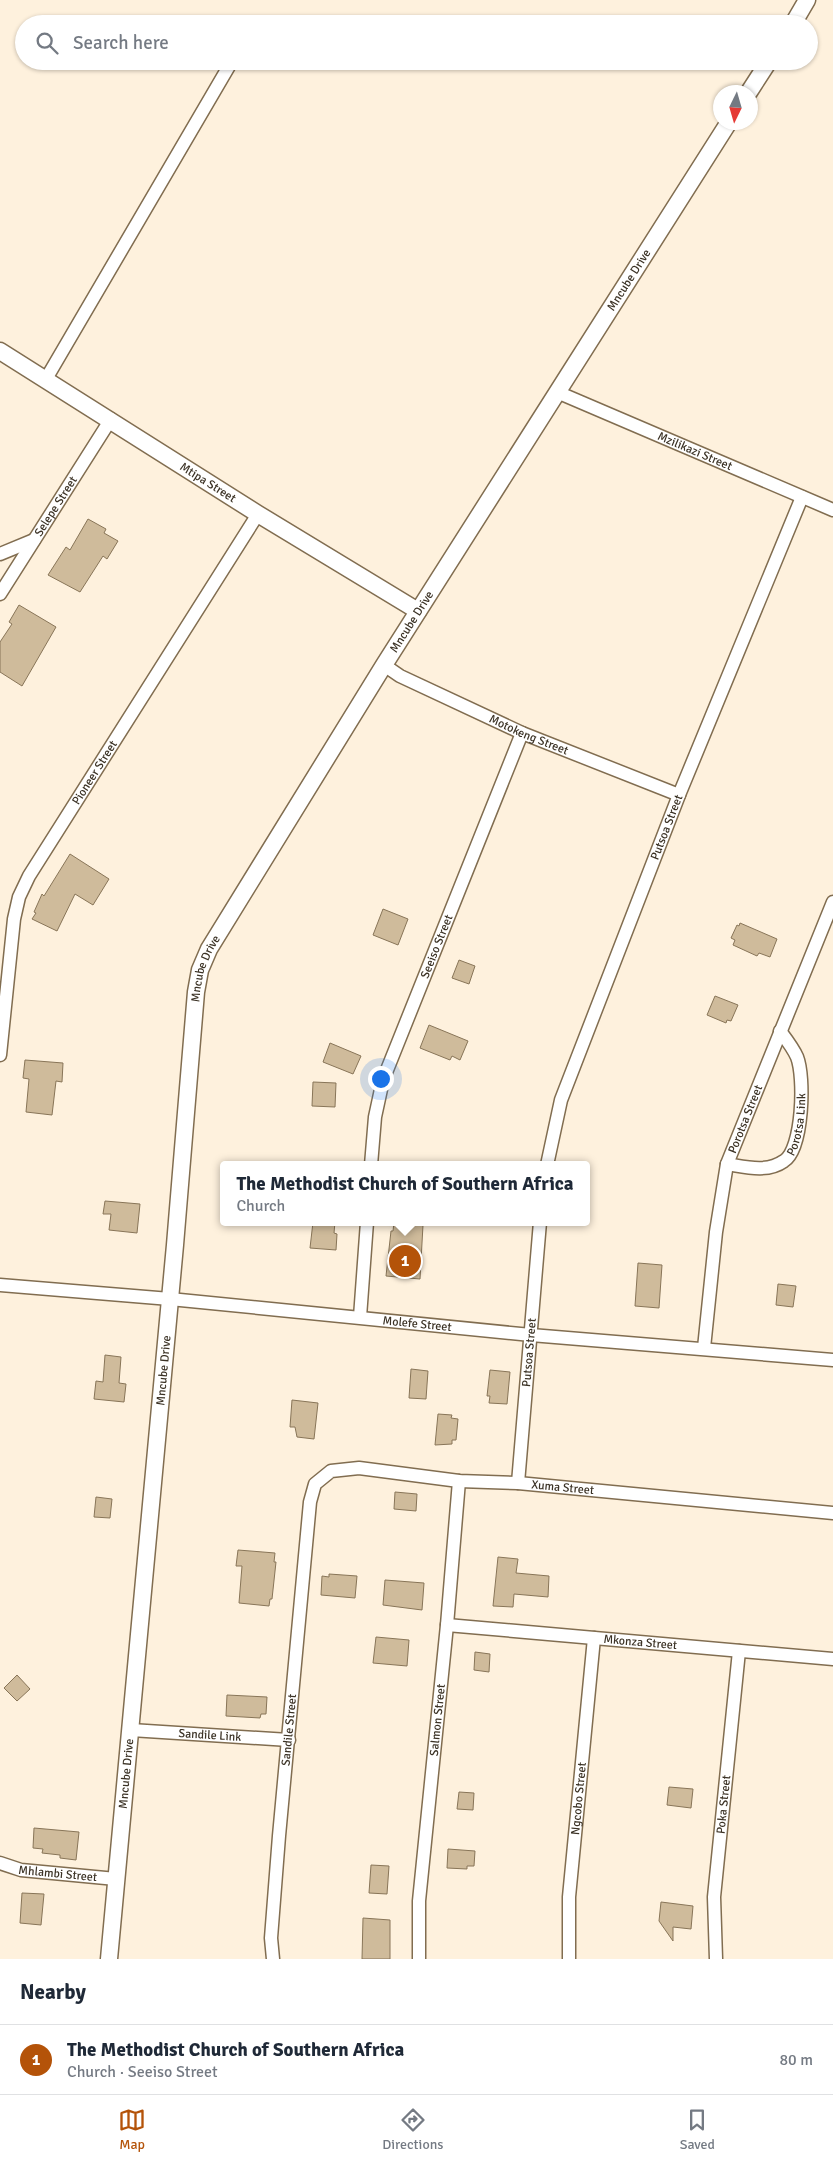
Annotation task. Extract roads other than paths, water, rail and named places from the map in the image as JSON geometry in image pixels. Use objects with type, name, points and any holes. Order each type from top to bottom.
[{"type":"street","points":[[798,15],[807,0]]},
{"type":"street","points":[[46,379],[227,70]]},
{"type":"street","points":[[754,85],[763,70]]},
{"type":"street","name":"Mncube Drive","points":[[109,1959],[170,1299],[196,992],[200,970],[220,933],[384,665],[724,130]]},
{"type":"street","name":"Mtipa Street","points":[[0,351],[258,514],[418,612]]},
{"type":"street","name":"Mzilikazi Street","points":[[557,392],[833,510]]},
{"type":"street","name":"Selepe Street","points":[[0,594],[111,420]]},
{"type":"street","name":"Putsoa Street","points":[[548,1161],[561,1100],[679,794],[802,497]]},
{"type":"street","name":"Pioneer Street","points":[[0,1055],[14,920],[22,890],[122,727],[258,514]]},
{"type":"street","points":[[0,554],[34,540]]},
{"type":"street","name":"Motokeng Street","points":[[384,665],[400,676],[522,733],[679,794]]},
{"type":"street","name":"Seeiso Street","points":[[372,1161],[375,1117],[383,1080],[522,733]]},
{"type":"street","name":"Porotsa Street","points":[[704,1348],[716,1232],[727,1164],[833,902]]},
{"type":"street","name":"Porotsa Link","points":[[727,1164],[755,1169],[771,1168],[785,1161],[793,1151],[797,1135],[802,1078],[797,1056],[780,1031]]},
{"type":"street","points":[[360,1317],[367,1226]]},
{"type":"street","name":"Putsoa Street","points":[[518,1483],[540,1226]]},
{"type":"street","name":"Molefe Street","points":[[0,1285],[360,1317],[531,1336],[704,1348],[833,1360]]},
{"type":"street","name":"Xuma Street","points":[[310,1502],[315,1484],[330,1471],[359,1468],[459,1481],[518,1483],[833,1513]]},
{"type":"street","name":"Salmon Street","points":[[419,1959],[419,1901],[447,1625],[459,1481]]},
{"type":"street","name":"Sandile Street","points":[[273,1959],[271,1938],[310,1502]]},
{"type":"street","name":"Mkonza Street","points":[[447,1625],[833,1658]]},
{"type":"street","name":"Ngcobo Street","points":[[569,1959],[569,1897],[594,1638]]},
{"type":"street","name":"Poka Street","points":[[716,1959],[714,1897],[739,1651]]},
{"type":"street","name":"Sandile Link","points":[[131,1730],[289,1740]]},
{"type":"street","name":"Mhlambi Street","points":[[0,1863],[20,1870],[116,1879]]},
{"type":"place","name":"The Methodist Church of Southern Africa","points":[[405,1261]]}]
